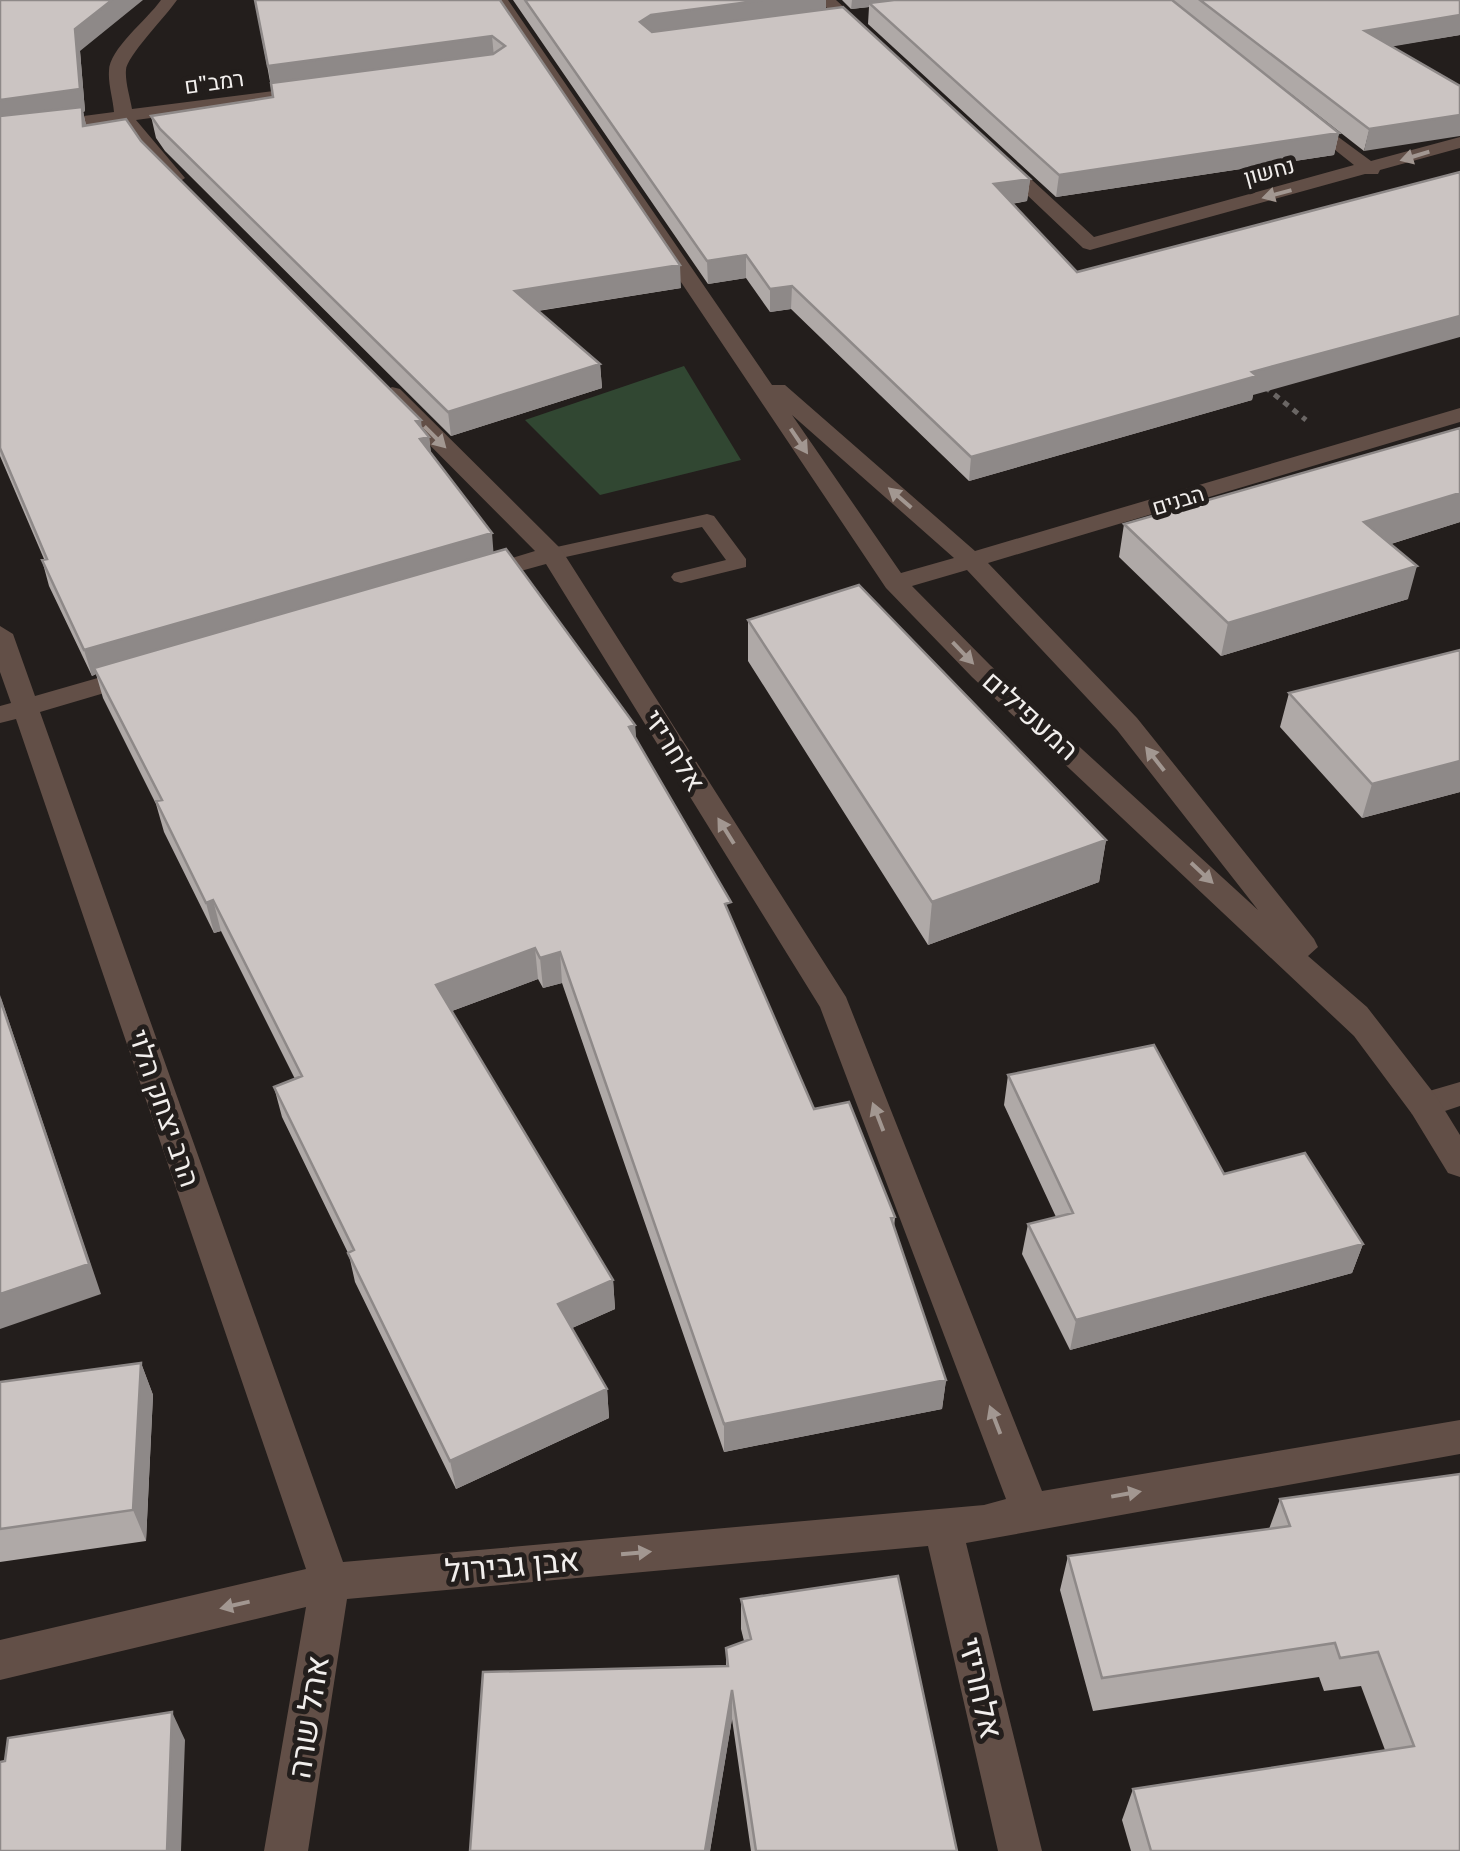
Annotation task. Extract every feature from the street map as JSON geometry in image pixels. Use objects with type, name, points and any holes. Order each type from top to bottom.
[{"type":"street","points":[[169,0],[152,25],[120,54],[117,70],[124,116],[155,157],[196,198]]},
{"type":"street","name":"המעפילים","points":[[500,0],[896,583],[981,671],[1366,1028]]},
{"type":"street","points":[[827,0],[874,44]]},
{"type":"street","name":"רמב\"ם","points":[[0,132],[338,88]]},
{"type":"street","points":[[1294,109],[1371,170]]},
{"type":"street","name":"נחשון","points":[[989,150],[1090,244],[1371,170],[1460,142]]},
{"type":"street","name":"המעפילים","points":[[744,361],[973,562],[1127,724],[1366,1028],[1424,1105],[1460,1164]]},
{"type":"street","name":"אלחריזי","points":[[374,376],[552,554],[835,1005],[1030,1511]]},
{"type":"street","name":"הבנים","points":[[896,583],[1460,415]]},
{"type":"street","points":[[458,582],[552,554]]},
{"type":"street","name":"הרב יצחק הלוי","points":[[0,634],[13,711],[330,1582]]},
{"type":"street","points":[[13,711],[158,669]]},
{"type":"street","points":[[1424,1105],[1460,1094]]},
{"type":"street","name":"אבן גבירול","points":[[0,1660],[330,1582],[984,1522],[1419,1442],[1460,1438]]},
{"type":"street","name":"אלחריזי","points":[[942,1524],[1020,1851]]},
{"type":"street","name":"אהל שרה","points":[[286,1851],[330,1582]]},
{"type":"lane","points":[[552,554],[707,520],[739,564],[680,577]]},
{"type":"path","points":[[1254,378],[1343,450]]},
{"type":"green space","points":[[684,366],[741,460],[600,495],[525,420]]},
{"type":"building","points":[[0,0],[112,0],[75,29],[80,89],[0,100]]},
{"type":"building","points":[[255,0],[500,0],[680,265],[515,291],[600,364],[448,412],[160,129],[151,116],[273,97],[271,83],[493,54],[505,46],[492,36],[268,66]]},
{"type":"building","points":[[525,0],[764,0],[651,15],[640,22],[652,32],[843,7],[1030,179],[994,184],[1077,272],[1460,172],[1460,316],[1252,372],[1257,376],[971,457],[792,286],[770,289],[746,255],[707,261]]},
{"type":"building","points":[[1172,0],[1339,133],[1059,175],[869,3]]},
{"type":"building","points":[[1200,0],[1460,0],[1460,15],[1365,31],[1460,86],[1460,115],[1369,129]]},
{"type":"building","points":[[82,107],[83,126],[126,119],[141,141],[421,420],[416,421],[429,437],[420,439],[492,533],[84,650],[42,560],[47,559],[0,448],[0,116]]},
{"type":"building","points":[[1460,428],[1460,493],[1364,522],[1417,566],[1228,623],[1124,524]]},
{"type":"building","points":[[506,549],[635,725],[629,727],[731,902],[725,904],[814,1109],[849,1102],[895,1217],[891,1218],[946,1380],[724,1424],[560,952],[540,958],[535,948],[436,985],[613,1280],[558,1304],[607,1389],[450,1461],[348,1253],[354,1250],[274,1087],[302,1076],[213,900],[206,903],[156,801],[162,800],[94,668]]},
{"type":"building","points":[[859,585],[1106,840],[932,902],[748,620]]},
{"type":"building","points":[[1460,650],[1460,761],[1372,784],[1289,693]]},
{"type":"building","points":[[0,999],[89,1264],[0,1294]]},
{"type":"building","points":[[1154,1045],[1224,1174],[1305,1153],[1363,1244],[1076,1320],[1028,1224],[1073,1213],[1008,1075]]},
{"type":"building","points":[[141,1363],[133,1510],[0,1529],[0,1382]]},
{"type":"building","points":[[1460,1474],[1460,1851],[1151,1851],[1133,1789],[1414,1746],[1378,1652],[1340,1658],[1335,1643],[1102,1678],[1068,1556],[1290,1526],[1280,1499]]},
{"type":"building","points":[[898,1576],[957,1851],[756,1851],[732,1690],[705,1851],[470,1851],[483,1672],[728,1666],[726,1648],[751,1639],[741,1599]]},
{"type":"building","points":[[172,1712],[167,1851],[0,1851],[0,1762],[5,1761],[8,1738]]}]
